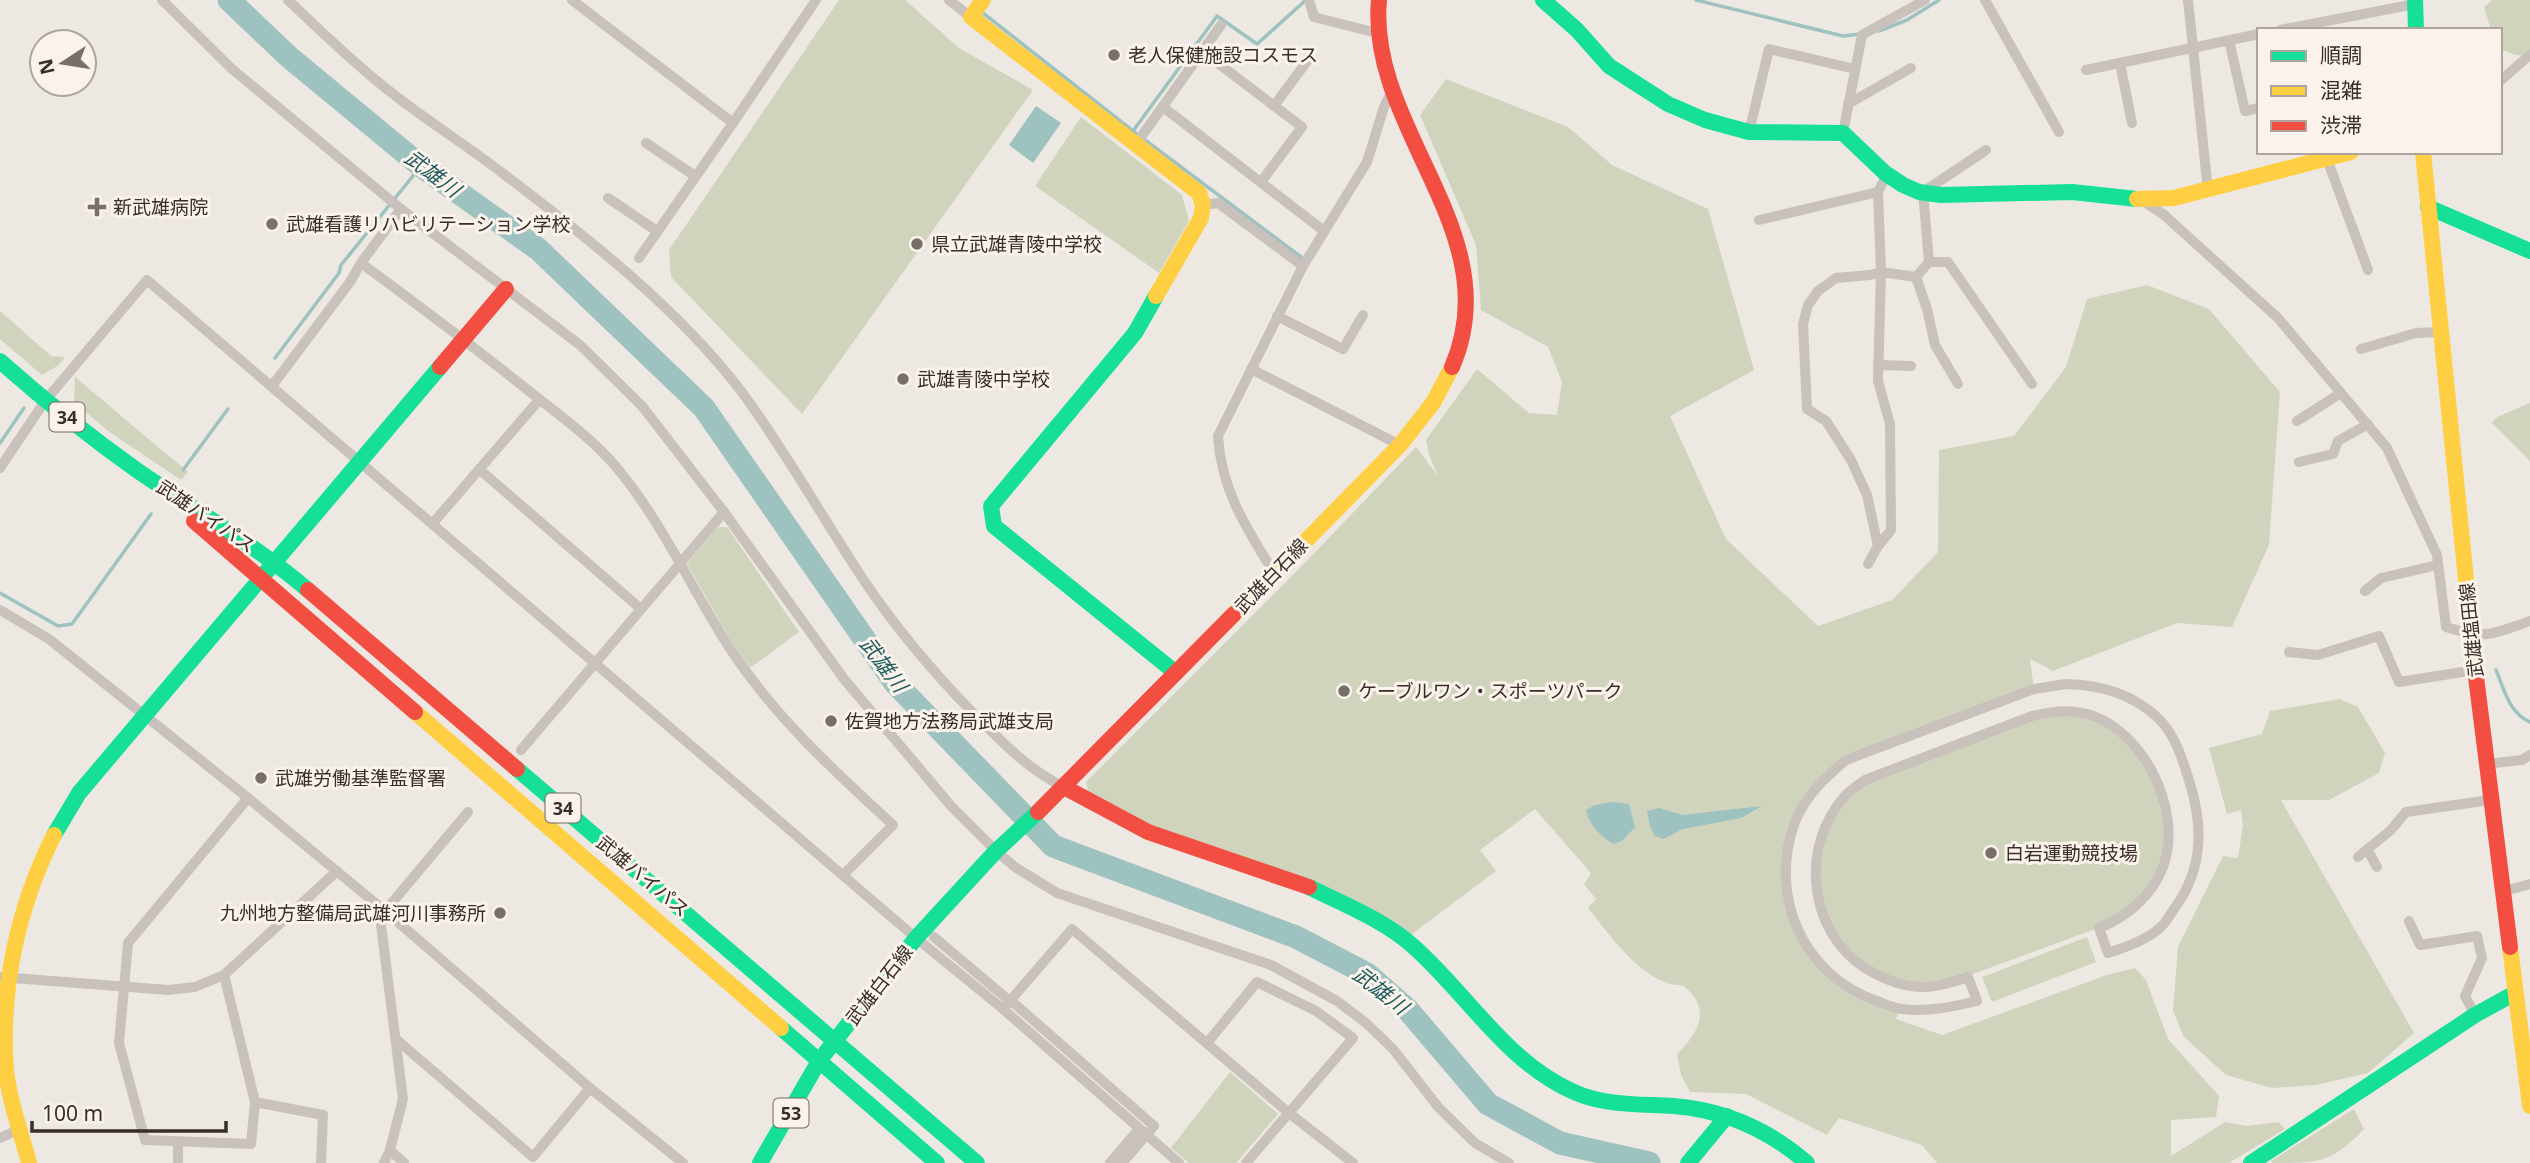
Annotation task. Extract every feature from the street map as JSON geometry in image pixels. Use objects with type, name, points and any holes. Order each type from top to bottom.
[{"type":"main road","points":[[983,0],[971,17],[1140,139],[1199,193],[1203,205],[1202,218],[1135,333],[991,506],[994,526],[1176,673]]},
{"type":"main road","name":"武雄白石線","points":[[818,1061],[916,938],[997,851],[1400,445],[1432,409],[1453,371],[1464,328],[1465,289],[1462,263],[1455,238],[1393,89],[1377,40],[1378,0]]},
{"type":"main road","points":[[1543,0],[1557,6],[1609,66],[1668,104],[1705,120],[1749,132],[1843,132],[1887,174],[1912,190],[1941,195],[2072,192],[2141,200],[2174,198],[2344,154]]},
{"type":"main road","points":[[2415,2],[2416,28]]},
{"type":"main road","name":"武雄塩田線","points":[[2423,154],[2471,635],[2501,892],[2530,1106]]},
{"type":"main road","points":[[2428,206],[2530,251]]},
{"type":"main road","points":[[29,1163],[6,1070],[2,977],[28,882],[49,839],[79,793],[506,289]]},
{"type":"main road","name":"武雄バイパス","points":[[0,361],[46,401],[137,470],[275,562],[977,1163]]},
{"type":"main road","name":"武雄バイパス","points":[[137,470],[260,580],[937,1163]]},
{"type":"main road","points":[[1060,790],[1147,832],[1303,884],[1388,927],[1439,972],[1516,1054],[1535,1070],[1575,1092],[1622,1104],[1675,1106],[1727,1116],[1754,1126],[1785,1143],[1807,1163]]},
{"type":"main road","points":[[2251,1163],[2474,1015],[2515,993]]},
{"type":"main road","name":"53","points":[[760,1163],[818,1061]]},
{"type":"main road","points":[[1688,1163],[1727,1116]]},
{"type":"street","points":[[162,0],[232,69],[401,209],[580,345],[642,406],[724,512],[844,679],[951,806],[1015,867],[1057,893],[1271,965],[1337,1001],[1366,1023],[1393,1049],[1439,1108],[1475,1143],[1508,1163]]},
{"type":"street","points":[[288,0],[352,60],[398,98],[501,172],[634,279],[702,346],[740,390],[865,582],[920,655],[1016,757],[1060,790]]},
{"type":"street","points":[[572,0],[733,123]]},
{"type":"street","points":[[639,258],[816,0]]},
{"type":"street","points":[[949,0],[971,17]]},
{"type":"street","points":[[1843,132],[1862,35],[1925,0]]},
{"type":"street","points":[[1985,0],[2059,132]]},
{"type":"street","points":[[2188,0],[2208,191]]},
{"type":"street","points":[[1309,1],[1314,17],[1377,33]]},
{"type":"street","points":[[2290,28],[2415,2]]},
{"type":"street","points":[[2342,18],[2344,28]]},
{"type":"street","points":[[1140,139],[1221,25]]},
{"type":"street","points":[[2086,70],[2257,34]]},
{"type":"street","points":[[2229,40],[2245,111],[2257,108]]},
{"type":"street","points":[[1749,132],[1769,49],[1855,69]]},
{"type":"street","points":[[1202,51],[1302,127],[1261,183]]},
{"type":"street","points":[[2502,79],[2530,55]]},
{"type":"street","points":[[1274,106],[1310,57]]},
{"type":"street","points":[[2120,63],[2132,123]]},
{"type":"street","points":[[1848,104],[1911,68]]},
{"type":"street","points":[[1274,573],[1237,513],[1219,460],[1217,436],[1303,266],[1367,162],[1384,107],[1393,89]]},
{"type":"street","points":[[1163,107],[1324,231]]},
{"type":"street","points":[[646,143],[695,176]]},
{"type":"street","points":[[1929,262],[1923,192],[1986,150]]},
{"type":"street","points":[[2327,159],[2368,270]]},
{"type":"street","points":[[1868,564],[1878,546],[1892,530],[1890,424],[1878,381],[1881,272],[1878,192],[1887,174]]},
{"type":"street","points":[[1759,220],[1878,192]]},
{"type":"street","points":[[608,198],[657,231]]},
{"type":"street","points":[[2141,200],[2163,214],[2278,318],[2387,447],[2437,555],[2446,627],[2471,635],[2488,635],[2530,621]]},
{"type":"street","points":[[1203,205],[1218,203],[1303,266]]},
{"type":"street","points":[[272,386],[401,209]]},
{"type":"street","points":[[1916,276],[1929,262],[1948,262],[2032,384]]},
{"type":"street","points":[[362,263],[465,340],[580,432],[616,467],[645,508],[729,647],[768,701],[808,746],[893,825],[843,875]]},
{"type":"street","points":[[1878,546],[1867,495],[1851,460],[1826,421],[1807,409],[1803,324],[1808,305],[1818,291],[1836,278],[1881,272],[1916,276]]},
{"type":"street","points":[[1916,276],[1927,309],[1934,345],[1958,384]]},
{"type":"street","points":[[0,468],[46,401],[147,280],[1179,1163]]},
{"type":"street","points":[[1278,316],[1343,349],[1363,315]]},
{"type":"street","points":[[2361,349],[2416,333],[2441,332]]},
{"type":"street","points":[[1878,365],[1911,366]]},
{"type":"street","points":[[1251,369],[1400,445]]},
{"type":"street","points":[[2297,421],[2341,393]]},
{"type":"street","points":[[433,523],[540,400]]},
{"type":"street","points":[[2299,462],[2333,454],[2338,441],[2368,425]]},
{"type":"street","points":[[479,469],[641,609]]},
{"type":"street","points":[[521,750],[724,512]]},
{"type":"street","points":[[2365,592],[2381,578],[2438,565]]},
{"type":"street","points":[[0,610],[49,639],[248,798],[385,911],[590,1088],[683,1163]]},
{"type":"street","points":[[2289,652],[2318,655],[2379,636],[2399,682],[2475,670]]},
{"type":"street","points":[[2066,684],[2092,684],[2123,694],[2160,720],[2180,753],[2193,791],[2200,827],[2197,858],[2186,894],[2161,927],[2133,944],[2108,953],[2099,928],[2117,921],[2151,889],[2164,865],[2167,821],[2154,774],[2144,756],[2124,734],[2099,719],[2077,712],[2057,711],[2032,716],[1865,780],[1845,796],[1831,816],[1819,841],[1815,884],[1819,906],[1840,947],[1873,973],[1905,985],[1924,987],[1968,977],[1977,1001],[1942,1009],[1900,1009],[1856,994],[1828,973],[1806,944],[1792,914],[1784,881],[1788,848],[1796,820],[1809,797],[1825,778],[1846,761],[2034,689],[2066,684]]},
{"type":"street","points":[[2486,764],[2522,760],[2530,755]]},
{"type":"street","points":[[224,975],[255,1102],[251,1144],[145,1140],[119,1042],[128,943],[248,798]]},
{"type":"street","points":[[2358,857],[2391,830],[2406,812],[2490,800]]},
{"type":"street","points":[[384,1163],[403,1099],[381,925],[385,911],[468,812]]},
{"type":"street","points":[[2367,849],[2377,867]]},
{"type":"street","points":[[2,977],[168,990],[195,987],[224,975],[337,872]]},
{"type":"street","points":[[2501,892],[2530,884]]},
{"type":"street","points":[[2409,921],[2420,945],[2477,936],[2482,958],[2465,996],[2474,1015]]},
{"type":"street","points":[[1003,1010],[1072,929],[1289,1113],[1353,1163]]},
{"type":"street","points":[[934,937],[1005,997]]},
{"type":"street","points":[[1207,1043],[1257,982],[1316,1010],[1353,1038],[1246,1163]]},
{"type":"street","points":[[1016,1005],[1154,1126],[1110,1163]]},
{"type":"street","points":[[397,1040],[533,1157],[590,1088]]},
{"type":"street","points":[[255,1102],[323,1115],[321,1163]]},
{"type":"street","points":[[0,1138],[20,1129]]},
{"type":"street","points":[[1122,1163],[1144,1133]]},
{"type":"street","points":[[178,1142],[178,1163]]},
{"type":"street","points":[[390,1150],[404,1163]]},
{"type":"green space","points":[[839,0],[905,0],[959,48],[1033,90],[802,414],[671,277],[669,250]]},
{"type":"green space","points":[[2492,0],[2530,0],[2530,56],[2515,55],[2502,50],[2502,28],[2490,28],[2484,7]]},
{"type":"green space","points":[[1446,79],[1568,127],[1612,165],[1708,209],[1754,370],[1670,416],[1726,539],[1818,626],[1892,600],[1938,552],[1939,450],[2014,436],[2066,367],[2087,299],[2147,285],[2209,309],[2280,392],[2269,545],[2232,627],[2177,623],[2053,671],[2030,659],[2034,689],[1846,760],[1809,797],[1788,848],[1792,914],[1828,973],[1900,1009],[1896,1019],[1942,1035],[2107,975],[2135,968],[2146,980],[2168,1039],[2219,1096],[2216,1117],[2171,1120],[2171,1156],[2225,1122],[2246,1126],[2279,1122],[2285,1129],[2229,1163],[1937,1163],[1922,1145],[1839,1118],[1827,1135],[1746,1094],[1690,1092],[1681,1075],[1677,1054],[1697,1028],[1700,1011],[1697,1002],[1682,985],[1668,983],[1642,968],[1606,931],[1588,908],[1596,899],[1584,884],[1591,873],[1535,809],[1480,850],[1496,871],[1408,937],[1252,862],[1138,820],[1088,791],[1086,782],[1297,571],[1416,447],[1438,476],[1426,440],[1477,369],[1529,413],[1557,415],[1562,382],[1548,347],[1481,310],[1476,245],[1420,115]]},
{"type":"green space","points":[[1081,117],[1182,195],[1189,221],[1159,273],[1035,186]]},
{"type":"green space","points":[[0,311],[51,356],[65,357],[59,365],[42,375],[0,339]]},
{"type":"green space","points":[[75,377],[188,472],[181,480],[108,431],[74,402]]},
{"type":"green space","points":[[2530,403],[2530,461],[2492,423],[2497,417]]},
{"type":"green space","points":[[718,527],[727,527],[799,632],[750,668],[687,564]]},
{"type":"green space","points":[[2340,699],[2358,707],[2385,753],[2379,773],[2329,800],[2281,800],[2414,1033],[2368,1073],[2316,1085],[2272,1088],[2226,1075],[2184,1037],[2173,1011],[2178,947],[2223,856],[2238,858],[2243,825],[2241,810],[2227,814],[2209,748],[2262,734],[2270,711]]},
{"type":"green space","name":"白岩運動競技場","points":[[2057,711],[2116,727],[2154,774],[2167,844],[2151,889],[2117,921],[1946,984],[1889,980],[1840,947],[1815,884],[1831,816],[1865,780]]},
{"type":"green space","points":[[2087,937],[2096,962],[1992,1002],[1982,977]]},
{"type":"green space","points":[[1230,1072],[1278,1114],[1236,1163],[1189,1163],[1171,1148]]},
{"type":"green space","points":[[2354,1109],[2364,1129],[2343,1149],[2314,1161],[2272,1163],[2271,1161]]},
{"type":"water","points":[[1036,106],[1061,123],[1033,163],[1009,145]]},
{"type":"water","points":[[1613,802],[1629,804],[1635,827],[1622,841],[1613,844],[1596,829],[1586,810],[1595,805]]},
{"type":"water","points":[[1762,806],[1741,818],[1683,829],[1663,839],[1655,836],[1647,811],[1659,808],[1683,815]]},
{"type":"waterway","name":"武雄川","points":[[229,0],[289,57],[421,166],[538,249],[704,408],[895,683],[1053,846],[1296,937],[1367,974],[1408,1010],[1488,1104],[1560,1143],[1649,1163]]},
{"type":"waterway","points":[[1133,131],[1217,16],[1257,44],[1306,0]]},
{"type":"waterway","points":[[1696,0],[1843,36],[1861,34]]},
{"type":"waterway","points":[[1879,31],[1907,20],[1939,0]]},
{"type":"waterway","points":[[983,13],[1133,131],[1301,257]]},
{"type":"waterway","points":[[275,358],[339,273],[341,265],[421,166]]},
{"type":"waterway","points":[[0,443],[24,408]]},
{"type":"waterway","points":[[183,470],[228,409]]},
{"type":"waterway","points":[[0,593],[58,626],[72,624],[151,514]]},
{"type":"waterway","points":[[2496,670],[2512,707],[2530,722]]},
{"type":"traffic: fast","points":[[1543,0],[1577,30],[1609,66],[1668,104],[1705,120],[1749,132],[1843,133],[1885,173],[1919,192],[1941,195],[2072,192],[2137,199]]},
{"type":"traffic: fast","points":[[2415,0],[2416,28]]},
{"type":"traffic: fast","points":[[2428,207],[2530,251]]},
{"type":"traffic: fast","points":[[1156,296],[1135,333],[991,506],[994,526],[1176,673]]},
{"type":"traffic: fast","points":[[0,361],[102,445],[246,543],[308,590]]},
{"type":"traffic: fast","points":[[54,835],[79,793],[440,367]]},
{"type":"traffic: fast","points":[[517,769],[977,1163]]},
{"type":"traffic: fast","points":[[819,1061],[916,938],[996,851],[1038,812]]},
{"type":"traffic: fast","points":[[1309,887],[1364,914],[1402,937],[1434,966],[1508,1046],[1550,1079],[1574,1092],[1598,1100],[1692,1108],[1728,1117],[1777,1140],[1807,1163]]},
{"type":"traffic: fast","points":[[2251,1163],[2475,1015],[2515,993]]},
{"type":"traffic: fast","points":[[781,1028],[937,1163]]},
{"type":"traffic: fast","points":[[760,1163],[819,1061]]},
{"type":"traffic: fast","points":[[1688,1163],[1727,1116]]},
{"type":"traffic: slow","points":[[983,0],[971,17],[1199,193],[1203,205],[1201,218],[1156,296]]},
{"type":"traffic: slow","points":[[2137,199],[2174,198],[2343,154]]},
{"type":"traffic: slow","points":[[2423,154],[2475,669]]},
{"type":"traffic: slow","points":[[1234,614],[1400,445],[1433,403],[1452,367]]},
{"type":"traffic: slow","points":[[415,712],[781,1028]]},
{"type":"traffic: slow","points":[[29,1163],[12,1105],[6,1069],[6,1008],[21,919],[41,862],[54,835]]},
{"type":"traffic: slow","points":[[2510,947],[2530,1106]]},
{"type":"traffic: jam","points":[[1379,0],[1381,47],[1394,93],[1451,226],[1463,272],[1465,318],[1452,367]]},
{"type":"traffic: jam","points":[[440,367],[506,289]]},
{"type":"traffic: jam","points":[[194,521],[415,712]]},
{"type":"traffic: jam","points":[[308,590],[517,769]]},
{"type":"traffic: jam","points":[[1038,812],[1234,614]]},
{"type":"traffic: jam","points":[[2475,669],[2510,947]]},
{"type":"traffic: jam","points":[[1064,787],[1148,832],[1309,887]]},
{"type":"place","name":"老人保健施設コスモス","points":[[1114,55]]},
{"type":"place","name":"新武雄病院","points":[[97,207]]},
{"type":"place","name":"武雄看護リハビリテーション学校","points":[[272,224]]},
{"type":"place","name":"県立武雄青陵中学校","points":[[917,244]]},
{"type":"place","name":"武雄青陵中学校","points":[[903,379]]},
{"type":"place","name":"ケーブルワン・スポーツパーク","points":[[1344,691]]},
{"type":"place","name":"佐賀地方法務局武雄支局","points":[[831,721]]},
{"type":"place","name":"武雄労働基準監督署","points":[[261,778]]},
{"type":"place","name":"白岩運動競技場","points":[[1991,853]]},
{"type":"place","name":"九州地方整備局武雄河川事務所","points":[[500,913]]}]
